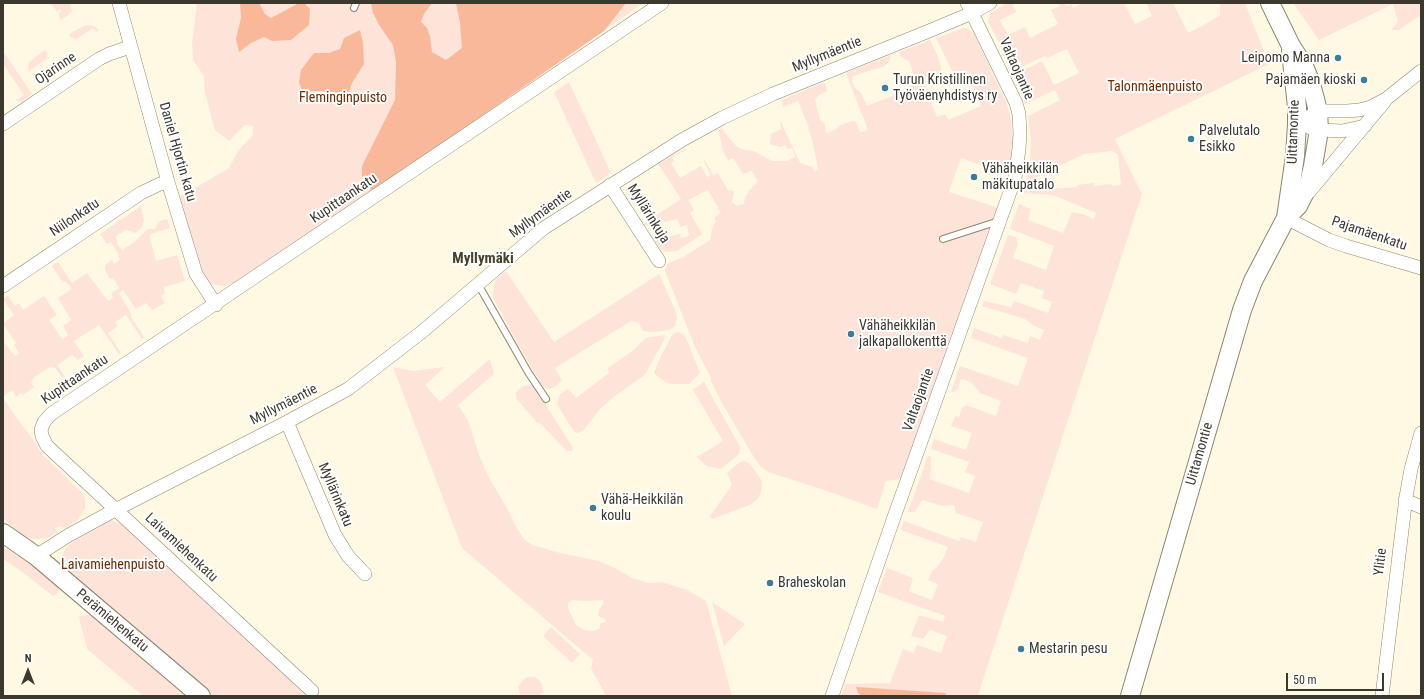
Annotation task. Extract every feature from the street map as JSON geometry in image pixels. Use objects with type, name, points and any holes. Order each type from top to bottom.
[{"type":"street","name":"Daniel Hjortin katu","points":[[119,3],[168,182],[196,274],[216,305]]},
{"type":"street","name":"Kupittaankatu","points":[[44,422],[51,414],[216,305],[662,3]]},
{"type":"street","name":"Myllymäentie","points":[[36,556],[69,535],[115,510],[348,389],[423,331],[544,228],[682,140],[722,118],[778,92],[929,31],[970,8],[990,3]]},
{"type":"street","name":"Uittamontie","points":[[1130,696],[1242,310],[1253,281],[1309,184],[1313,166],[1318,130],[1318,111],[1310,81],[1304,66],[1291,46],[1270,3]]},
{"type":"street","name":"Valtaojantie","points":[[832,696],[893,520],[1001,221],[1012,188],[1017,165],[1020,134],[1019,114],[1012,92],[970,8]]},
{"type":"street","name":"Uittamontie","points":[[1291,46],[1297,107],[1292,212]]},
{"type":"street","name":"Ojarinne","points":[[3,124],[99,59],[130,47]]},
{"type":"street","points":[[1297,124],[1318,111],[1359,110],[1371,107],[1386,99],[1421,71]]},
{"type":"street","points":[[1292,212],[1386,99]]},
{"type":"street","points":[[1297,124],[1318,130],[1342,131],[1365,126]]},
{"type":"street","name":"Niilonkatu","points":[[3,286],[141,193],[168,182]]},
{"type":"street","name":"Myllärinkuja","points":[[610,185],[659,261]]},
{"type":"street","name":"Pajamäenkatu","points":[[1292,212],[1330,240],[1421,268]]},
{"type":"street","name":"Laivamiehenkatu","points":[[44,422],[41,430],[47,446],[312,691]]},
{"type":"street","name":"Myllärinkatu","points":[[287,422],[335,535],[348,556],[365,574]]},
{"type":"street","name":"Ylitie","points":[[1382,696],[1405,500],[1411,469],[1421,433]]},
{"type":"street","points":[[1405,500],[1421,507]]},
{"type":"street","name":"Perämiehenkatu","points":[[3,533],[36,556],[201,696]]},
{"type":"lane","points":[[943,239],[1001,221]]},
{"type":"lane","points":[[478,284],[528,372],[546,399]]},
{"type":"green space","points":[[51,3],[70,3],[72,12],[61,20],[58,14],[61,11],[60,9],[57,12]]},
{"type":"green space","name":"Fleminginpuisto","points":[[197,3],[643,3],[414,164],[240,281],[223,286],[211,284],[200,269],[179,196],[229,168],[238,151],[253,135],[253,126],[245,125],[229,141],[215,130],[205,93],[204,76],[193,60],[192,44]]},
{"type":"green space","name":"Talonmäenpuisto","points":[[1007,3],[1012,3],[1016,12],[1000,20],[1008,35],[1025,27],[1030,38],[1058,24],[1051,10],[1060,6],[1059,3],[1066,3],[1067,6],[1071,4],[1073,8],[1083,3],[1124,3],[1135,24],[1152,16],[1146,3],[1173,3],[1188,33],[1220,15],[1220,3],[1245,3],[1269,64],[1115,139],[1142,194],[978,695],[985,696],[841,696],[845,684],[890,683],[903,649],[914,653],[917,645],[941,653],[947,636],[930,630],[923,639],[911,636],[919,615],[943,622],[945,616],[878,592],[887,568],[913,578],[909,591],[932,600],[938,584],[928,580],[932,571],[943,559],[948,547],[901,530],[904,521],[959,541],[961,537],[976,542],[983,522],[956,513],[954,505],[942,506],[922,500],[915,512],[908,512],[928,456],[931,457],[930,479],[969,493],[975,476],[965,472],[969,462],[931,449],[934,439],[966,450],[972,433],[951,426],[955,416],[959,417],[962,408],[966,405],[996,416],[1001,401],[980,393],[971,382],[961,379],[957,390],[955,392],[951,392],[960,366],[1018,386],[1028,358],[971,338],[974,328],[1002,338],[1003,335],[1028,343],[1030,336],[1040,340],[1044,330],[1034,326],[1025,319],[982,306],[984,301],[1011,307],[1014,301],[1048,313],[1052,302],[1042,298],[1044,291],[1021,283],[1016,294],[990,284],[1008,235],[1016,237],[1018,244],[1013,258],[1046,270],[1054,246],[1010,229],[1019,204],[1031,209],[1028,220],[1063,233],[1072,212],[1083,214],[1093,220],[1096,213],[1053,195],[1023,193],[1024,191],[1077,187],[1077,185],[1094,183],[1094,186],[1111,184],[1112,186],[1121,185],[1118,154],[1112,151],[1084,154],[1027,182],[1031,140],[1028,116],[1060,100],[1055,90],[1025,104],[1014,75],[1042,61],[1054,85],[1079,73],[1067,49],[1047,58],[1045,56],[1023,66],[1020,60],[1010,65],[988,21],[991,13]]},
{"type":"green space","points":[[1293,3],[1421,3],[1421,19],[1419,16],[1399,30],[1391,30],[1398,22],[1393,4],[1319,40]]},
{"type":"green space","points":[[86,25],[94,26],[99,30],[96,32],[93,28],[75,40],[73,37],[71,38],[69,34]]},
{"type":"green space","points":[[964,28],[969,29],[974,34],[1006,102],[1010,114],[1013,137],[1011,167],[999,171],[961,158],[949,192],[999,208],[901,479],[886,481],[877,509],[768,472],[760,466],[755,459],[723,405],[695,347],[665,271],[667,264],[682,258],[710,240],[713,225],[716,222],[715,217],[721,213],[708,190],[688,200],[694,210],[690,213],[702,234],[677,251],[666,252],[660,248],[652,237],[666,234],[666,237],[680,234],[681,238],[689,236],[687,225],[680,227],[678,219],[645,226],[643,224],[681,199],[658,164],[686,148],[686,150],[672,157],[674,161],[671,163],[680,178],[701,166],[707,177],[711,175],[704,162],[705,160],[713,175],[718,173],[728,190],[734,191],[732,202],[737,206],[744,204],[745,197],[758,182],[752,171],[743,174],[733,158],[728,160],[723,151],[720,137],[719,130],[722,128],[736,146],[741,149],[754,151],[772,161],[787,161],[795,157],[792,148],[787,149],[786,145],[781,147],[770,144],[771,134],[781,129],[781,122],[800,163],[812,167],[815,171],[818,169],[812,139],[798,101],[783,107],[782,100],[824,82],[828,91],[819,95],[815,100],[820,120],[825,124],[826,133],[835,130],[840,125],[853,121],[856,122],[860,132],[868,130],[846,73],[891,55],[889,62],[885,66],[853,76],[852,82],[855,88],[861,93],[867,106],[907,90],[911,86],[914,77],[911,66],[909,61],[901,57],[899,52],[930,40],[937,54],[941,72],[922,80],[937,117],[945,114],[948,120],[981,106],[966,71],[957,74],[953,73],[936,38]]},
{"type":"green space","points":[[45,50],[48,54],[46,56],[48,58],[29,71],[29,63]]},
{"type":"green space","points":[[3,51],[32,94],[21,102],[16,100],[24,95],[3,64]]},
{"type":"green space","points":[[569,82],[611,173],[596,183],[554,92]]},
{"type":"green space","points":[[141,206],[144,220],[142,227],[136,233],[126,230],[116,236],[118,245],[122,250],[133,243],[148,229],[155,229],[158,222],[167,219],[170,228],[151,234],[150,238],[156,261],[177,255],[185,281],[164,287],[164,294],[161,296],[165,303],[152,310],[146,303],[136,309],[123,290],[119,293],[131,313],[131,317],[144,337],[142,339],[126,315],[115,322],[118,326],[108,333],[121,353],[119,354],[99,325],[74,341],[84,356],[78,360],[72,355],[58,366],[71,386],[70,387],[55,368],[50,367],[34,377],[31,383],[34,387],[23,395],[21,393],[16,397],[12,390],[3,397],[3,341],[15,356],[19,353],[14,345],[16,343],[3,324],[14,315],[3,299],[8,296],[15,306],[19,303],[23,310],[44,296],[57,315],[49,320],[62,339],[68,335],[63,326],[71,320],[58,298],[70,290],[71,287],[65,281],[63,283],[52,266],[58,262],[72,283],[87,273],[108,301],[113,298],[111,293],[119,288],[113,278],[110,279],[105,270],[105,265],[112,260],[114,264],[120,260],[119,255],[111,242],[107,244],[100,234]]},
{"type":"green space","points":[[506,271],[554,342],[659,274],[676,312],[677,318],[675,326],[669,330],[655,332],[643,331],[639,323],[631,321],[555,368],[562,380],[555,387],[548,389],[541,384],[517,343],[493,297],[496,279]]},
{"type":"green space","points":[[678,332],[683,334],[686,338],[700,373],[689,384],[671,384],[665,382],[654,373],[671,337],[674,333]]},
{"type":"green space","points":[[665,335],[664,340],[646,373],[601,408],[583,431],[576,433],[558,406],[557,403],[560,394],[568,389],[576,398],[609,373],[608,368],[631,352],[646,338]]},
{"type":"green space","points":[[490,359],[494,374],[458,405],[468,420],[480,458],[489,478],[510,513],[514,524],[524,539],[532,545],[560,553],[599,561],[632,578],[649,583],[662,582],[687,590],[706,601],[732,696],[606,696],[591,668],[593,660],[462,548],[393,367],[413,371],[445,367],[425,385],[440,402]],"holes":[[[572,600],[603,600],[604,602],[599,610],[598,616],[605,619],[606,622],[601,623],[599,629],[594,631],[584,630],[576,625],[568,608],[568,603]]]},
{"type":"green space","points":[[704,382],[740,447],[739,454],[721,469],[706,466],[697,457],[723,441],[693,390]]},
{"type":"green space","points":[[523,386],[534,386],[573,448],[572,451],[567,451],[539,422],[538,424],[516,398],[516,392]]},
{"type":"green space","points":[[3,398],[35,442],[41,453],[81,492],[85,498],[85,508],[77,521],[64,529],[61,526],[55,528],[58,533],[46,538],[28,538],[3,518]]},
{"type":"green space","points":[[745,461],[750,464],[762,481],[761,492],[757,500],[750,505],[712,519],[710,516],[732,485],[727,473],[740,462]]},
{"type":"green space","name":"Laivamiehenpuisto","points":[[111,520],[121,524],[181,576],[227,622],[291,680],[305,696],[213,696],[74,578],[65,569],[63,563],[63,554],[65,549],[77,539]]},
{"type":"green space","points":[[3,547],[28,561],[60,587],[58,593],[53,596],[3,559]]},
{"type":"green space","points":[[712,602],[745,624],[724,646]]},
{"type":"green space","points":[[92,615],[189,696],[143,696],[87,649],[79,618],[80,616]]},
{"type":"green space","points":[[551,627],[580,654],[572,663],[543,636]]},
{"type":"green space","points":[[528,677],[535,677],[542,684],[543,692],[539,696],[522,696],[520,694],[518,687],[523,680]]},
{"type":"shaded area","points":[[240,3],[259,3],[265,14],[271,18],[299,3],[304,3],[310,9],[309,25],[291,40],[272,41],[264,37],[251,43],[239,52],[236,39],[241,18]]},
{"type":"shaded area","points":[[371,3],[432,3],[424,14],[421,22],[427,28],[430,36],[432,52],[446,60],[462,48],[460,23],[456,3],[626,3],[604,31],[372,192],[362,176],[362,166],[395,100],[396,62],[393,45],[379,25],[373,13]]},
{"type":"shaded area","points":[[360,30],[363,43],[364,64],[352,83],[347,98],[323,91],[302,91],[299,82],[301,70],[314,53],[329,53],[340,49],[344,38]]},
{"type":"shaded area","points":[[856,687],[946,693],[945,696],[861,696]]},
{"type":"place","name":"Leipomo Manna","points":[[1338,58]]},
{"type":"place","name":"Pajamäen kioski","points":[[1364,80]]},
{"type":"place","name":"Turun Kristillinen Työväenyhdistys ry","points":[[885,88]]},
{"type":"place","name":"Palvelutalo Esikko","points":[[1191,139]]},
{"type":"place","name":"Vähäheikkilän mäkitupatalo","points":[[974,177]]},
{"type":"place","name":"Vähäheikkilän jalkapallokenttä","points":[[851,334]]},
{"type":"place","name":"Vähä-Heikkilän koulu","points":[[593,508]]},
{"type":"place","name":"Braheskolan","points":[[770,583]]},
{"type":"place","name":"Mestarin pesu","points":[[1021,649]]},
{"type":"district","name":"Myllymäki","points":[[483,259]]}]
